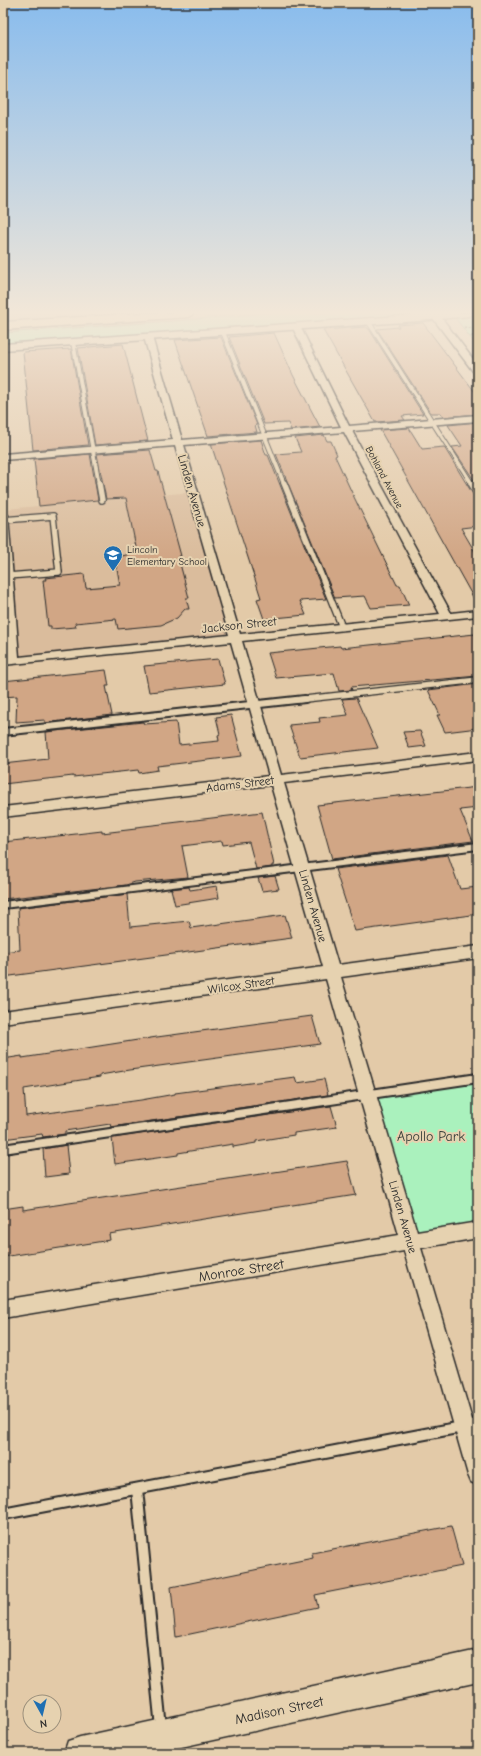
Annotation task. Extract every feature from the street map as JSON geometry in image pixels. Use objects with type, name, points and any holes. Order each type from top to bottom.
[{"type":"street","name":"Linden Avenue","points":[[164,395],[478,1475]]},
{"type":"street","name":"Bohland Avenue","points":[[330,395],[447,616]]},
{"type":"street","points":[[3,457],[478,418]]},
{"type":"street","points":[[3,515],[8,576],[8,662]]},
{"type":"street","name":"Jackson Street","points":[[8,662],[478,613]]},
{"type":"street","name":"Adams Street","points":[[3,812],[478,756]]},
{"type":"street","name":"Wilcox Street","points":[[3,1016],[332,973],[478,952]]},
{"type":"street","name":"Monroe Street","points":[[3,1309],[478,1230]]},
{"type":"street","name":"Madison Street","points":[[80,1753],[164,1744],[478,1666]]},
{"type":"lane","points":[[82,395],[102,500]]},
{"type":"lane","points":[[248,395],[342,627]]},
{"type":"lane","points":[[414,395],[478,494]]},
{"type":"lane","points":[[3,520],[53,516],[59,572],[8,576]]},
{"type":"lane","points":[[3,732],[478,680]]},
{"type":"lane","points":[[3,905],[478,846]]},
{"type":"lane","points":[[3,1148],[478,1078]]},
{"type":"lane","points":[[3,1514],[478,1424]]},
{"type":"lane","points":[[137,1489],[164,1744]]},
{"type":"shaded area","name":"Lincoln Elementary School","points":[[193,492],[234,636],[18,658],[6,509]]},
{"type":"green space","name":"Apollo Park","points":[[478,1081],[478,1227],[412,1237],[371,1096]]},
{"type":"building","points":[[27,395],[79,395],[88,445],[33,450]]},
{"type":"building","points":[[86,395],[136,395],[148,441],[95,445]]},
{"type":"building","points":[[194,395],[245,395],[257,425],[255,425],[257,432],[208,436]]},
{"type":"building","points":[[252,395],[303,395],[320,427],[291,430],[288,423],[264,424]]},
{"type":"building","points":[[360,395],[411,395],[423,414],[402,416],[405,420],[375,422]]},
{"type":"building","points":[[419,395],[478,396],[478,414],[443,417],[440,413],[431,413]]},
{"type":"building","points":[[478,422],[478,486],[452,447],[462,446],[448,425]]},
{"type":"building","points":[[409,428],[422,449],[444,447],[474,496],[478,498],[478,526],[461,528],[478,557],[478,606],[380,430]]},
{"type":"building","points":[[324,435],[327,441],[331,441],[337,455],[335,456],[353,495],[397,585],[400,585],[409,605],[371,608],[365,596],[335,598],[276,454],[301,452],[295,438]]},
{"type":"building","points":[[261,440],[326,599],[300,601],[306,615],[264,619],[257,599],[261,598],[211,444]]},
{"type":"building","points":[[150,450],[156,471],[158,471],[181,556],[178,556],[189,598],[186,598],[189,609],[185,609],[177,618],[161,625],[118,629],[116,619],[75,623],[76,627],[51,629],[51,626],[48,626],[43,580],[46,580],[45,578],[84,574],[86,588],[120,585],[115,558],[137,552],[126,498],[106,499],[97,454]]},
{"type":"building","points":[[90,454],[98,500],[39,506],[34,459]]},
{"type":"building","points":[[475,634],[478,640],[478,676],[351,687],[352,690],[339,691],[334,673],[276,678],[268,653],[340,646],[341,648]]},
{"type":"building","points":[[218,659],[225,684],[149,692],[144,666]]},
{"type":"building","points":[[106,670],[109,686],[106,686],[112,715],[45,723],[45,720],[16,722],[17,696],[3,697],[3,681]]},
{"type":"building","points":[[478,684],[478,728],[445,732],[437,715],[440,715],[428,690]]},
{"type":"building","points":[[356,698],[378,748],[300,757],[289,725],[320,722],[319,718],[348,715],[342,699]]},
{"type":"building","points":[[231,715],[242,756],[157,766],[158,770],[139,773],[138,770],[3,784],[3,764],[48,759],[46,732],[143,722],[144,724],[176,722],[179,745],[219,741],[218,735],[220,734],[216,717]]},
{"type":"building","points":[[420,731],[426,746],[409,748],[403,732]]},
{"type":"building","points":[[478,787],[478,808],[460,810],[473,841],[332,859],[317,805]]},
{"type":"building","points":[[262,812],[274,865],[272,865],[272,867],[256,869],[249,842],[223,845],[222,841],[182,846],[188,877],[135,882],[126,885],[3,899],[3,842],[102,831],[102,833],[136,829],[136,827]]},
{"type":"building","points":[[448,855],[460,889],[478,887],[478,914],[355,931],[335,869]]},
{"type":"building","points":[[275,876],[279,889],[262,891],[258,878]]},
{"type":"building","points":[[217,886],[219,898],[175,905],[171,889],[189,887],[190,890]]},
{"type":"building","points":[[127,894],[130,927],[189,921],[191,928],[285,915],[292,938],[3,977],[3,952],[20,950],[18,908]]},
{"type":"building","points":[[312,1016],[320,1044],[130,1070],[100,1075],[100,1077],[24,1089],[26,1116],[141,1100],[175,1093],[295,1077],[297,1083],[324,1079],[328,1095],[111,1127],[110,1124],[65,1131],[65,1134],[43,1137],[42,1134],[3,1139],[3,1059],[22,1056],[22,1058],[157,1037]]},
{"type":"building","points":[[331,1106],[337,1127],[294,1133],[294,1135],[256,1141],[256,1143],[233,1147],[233,1144],[178,1153],[178,1155],[115,1164],[112,1138]]},
{"type":"building","points":[[66,1145],[69,1174],[45,1177],[43,1149]]},
{"type":"building","points":[[347,1161],[356,1195],[109,1234],[110,1240],[3,1257],[3,1209],[23,1206],[23,1210]]},
{"type":"building","points":[[451,1526],[462,1566],[315,1595],[318,1607],[176,1637],[171,1587],[313,1558],[312,1553]]},
{"type":"place","name":"Lincoln Elementary School","points":[[113,572]]}]
